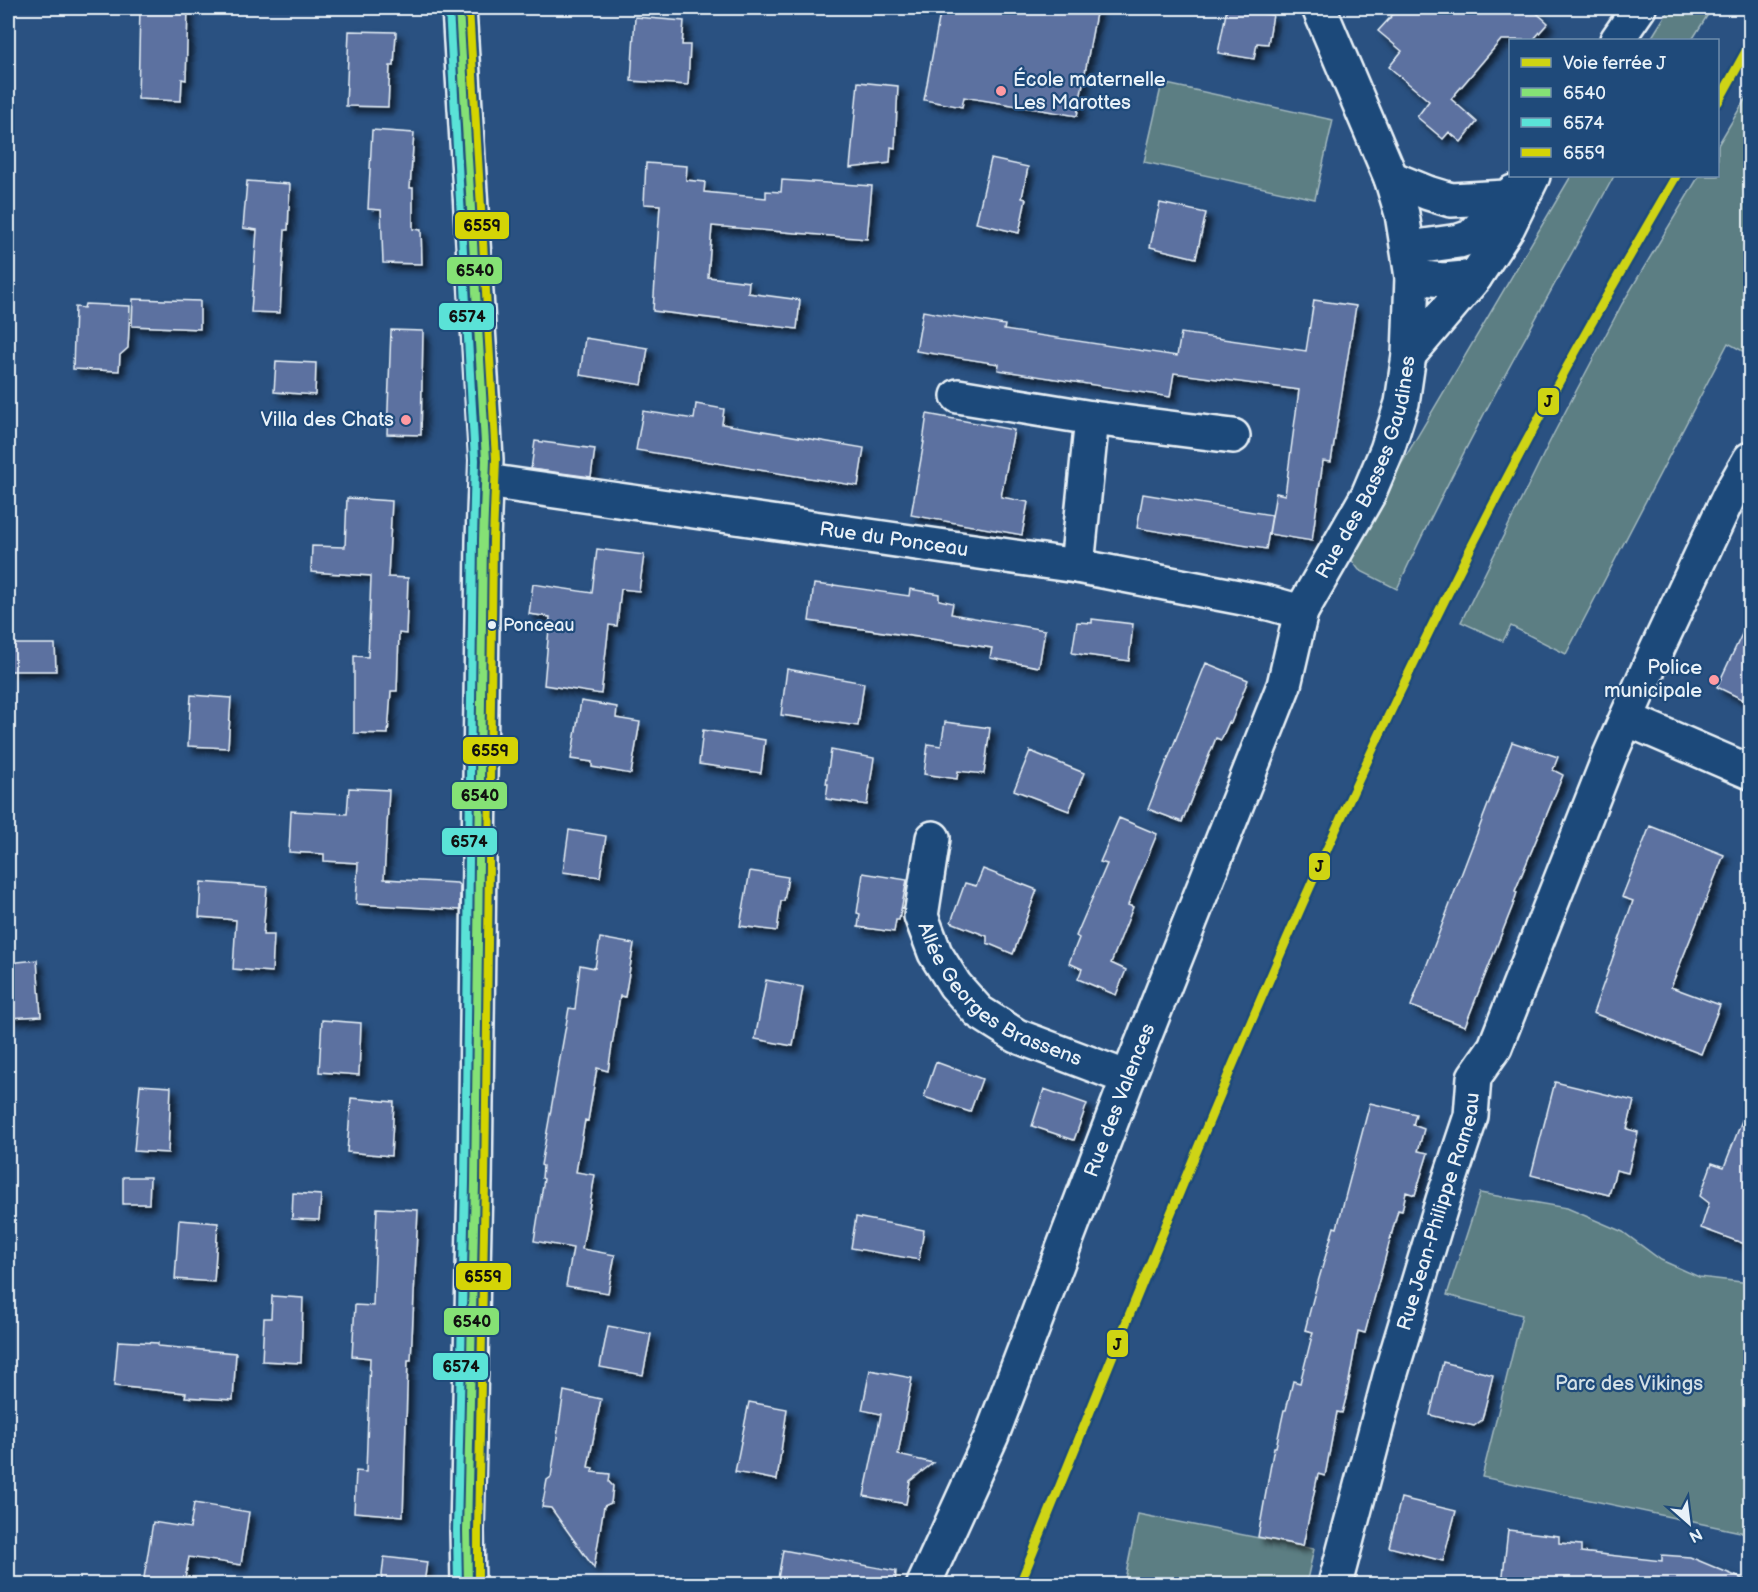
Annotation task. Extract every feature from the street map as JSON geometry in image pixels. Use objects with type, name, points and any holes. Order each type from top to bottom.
[{"type":"street","points":[[459,8],[486,449],[475,1183],[467,1520],[468,1584]]},
{"type":"street","points":[[1319,8],[1391,178],[1402,214],[1410,263],[1409,355]]},
{"type":"street","points":[[1618,39],[1639,8]]},
{"type":"street","points":[[1410,263],[1471,237],[1506,197],[1532,177]]},
{"type":"street","name":"Rue des Basses Gaudines","points":[[1301,612],[1368,495],[1380,468],[1402,403],[1409,355],[1475,277],[1508,227],[1533,177]]},
{"type":"street","points":[[1391,178],[1451,200],[1506,197]]},
{"type":"street","points":[[1410,263],[1444,280],[1475,277]]},
{"type":"street","points":[[958,396],[1092,418],[1233,436]]},
{"type":"street","points":[[1077,566],[1092,418]]},
{"type":"street","name":"Rue Jean-Philippe Rameau","points":[[1335,1584],[1390,1376],[1471,1116],[1474,1077],[1495,1047],[1607,763],[1653,658],[1729,496],[1750,459]]},
{"type":"street","name":"Rue du Ponceau","points":[[486,481],[1077,566],[1269,603],[1301,612]]},
{"type":"street","name":"Rue des Valences","points":[[924,1584],[992,1435],[1128,1078],[1284,685],[1301,612]]},
{"type":"street","points":[[1627,718],[1750,772]]},
{"type":"street","name":"Allée Georges Brassens","points":[[933,838],[921,916],[935,953],[955,985],[979,1012],[1017,1036],[1128,1078]]},
{"type":"green space","points":[[1670,8],[1712,8],[1693,39],[1651,39]]},
{"type":"green space","points":[[1162,83],[1333,120],[1315,199],[1144,162]]},
{"type":"green space","points":[[1750,91],[1750,355],[1728,343],[1566,654],[1511,626],[1503,641],[1461,622],[1553,435],[1622,304],[1698,177],[1719,177],[1719,143]]},
{"type":"green space","points":[[1570,177],[1613,177],[1475,432],[1397,589],[1359,570],[1350,558],[1370,517]]},
{"type":"green space","name":"Parc des Vikings","points":[[1480,1193],[1567,1208],[1623,1232],[1661,1260],[1699,1277],[1750,1283],[1750,1534],[1482,1477],[1522,1315],[1447,1295]]},
{"type":"green space","points":[[1138,1514],[1314,1549],[1306,1584],[1124,1584]]},
{"type":"building","points":[[140,8],[188,8],[186,80],[182,79],[181,101],[138,99]]},
{"type":"building","points":[[941,8],[1097,8],[1077,116],[964,97],[962,107],[924,100]]},
{"type":"building","points":[[1227,8],[1273,15],[1268,44],[1257,43],[1254,59],[1218,53]]},
{"type":"building","points":[[1399,8],[1531,8],[1548,23],[1534,39],[1501,40],[1451,99],[1477,122],[1461,142],[1449,132],[1443,139],[1417,117],[1429,101],[1389,67],[1402,51],[1378,31]]},
{"type":"building","points":[[635,17],[684,21],[682,45],[690,45],[688,85],[631,81]]},
{"type":"building","points":[[349,31],[396,32],[394,66],[390,66],[388,107],[346,106]]},
{"type":"building","points":[[858,82],[898,86],[895,148],[891,147],[890,163],[850,168]]},
{"type":"building","points":[[372,130],[414,133],[410,188],[413,188],[413,229],[421,230],[422,264],[383,263],[381,210],[368,209]]},
{"type":"building","points":[[991,159],[1028,167],[1022,198],[1026,199],[1019,233],[976,223]]},
{"type":"building","points":[[646,163],[687,166],[686,180],[705,182],[704,192],[766,198],[766,191],[781,192],[782,180],[872,186],[867,239],[712,226],[708,277],[749,282],[748,293],[800,300],[797,329],[653,311],[660,205],[644,204]]},
{"type":"building","points":[[247,181],[290,184],[280,313],[251,312],[257,230],[243,228]]},
{"type":"building","points":[[1160,203],[1206,213],[1196,258],[1150,247]]},
{"type":"building","points":[[133,299],[200,301],[200,329],[132,326]]},
{"type":"building","points":[[1314,300],[1356,306],[1331,462],[1323,461],[1312,541],[1269,534],[1276,493],[1285,495],[1299,390],[1174,373],[1170,397],[998,370],[999,364],[916,351],[923,311],[1005,325],[1004,330],[1177,356],[1181,333],[1306,351]]},
{"type":"building","points":[[85,304],[130,306],[128,348],[120,355],[119,371],[73,369],[75,307],[84,308]]},
{"type":"building","points":[[391,330],[423,331],[421,435],[387,434]]},
{"type":"building","points":[[585,338],[648,348],[642,385],[580,375]]},
{"type":"building","points":[[276,361],[316,363],[315,395],[274,392]]},
{"type":"building","points":[[696,404],[724,409],[722,424],[864,448],[858,486],[636,450],[643,411],[694,419]]},
{"type":"building","points":[[927,414],[1014,430],[1001,497],[1028,502],[1022,535],[911,515]]},
{"type":"building","points":[[535,441],[595,449],[591,477],[531,469]]},
{"type":"building","points":[[1143,494],[1272,515],[1266,549],[1137,528]]},
{"type":"building","points":[[347,498],[392,501],[388,577],[408,578],[406,634],[399,633],[397,691],[391,691],[388,734],[354,733],[354,656],[368,657],[371,576],[311,572],[312,546],[345,547]]},
{"type":"building","points":[[597,549],[644,555],[639,591],[621,589],[617,626],[609,625],[601,694],[544,685],[550,617],[529,614],[533,584],[592,593]]},
{"type":"building","points":[[814,584],[909,596],[910,589],[939,594],[939,600],[953,603],[951,614],[1045,630],[1039,667],[990,658],[992,648],[809,621]]},
{"type":"building","points":[[1750,617],[1750,703],[1717,687]]},
{"type":"building","points":[[1092,619],[1133,624],[1129,661],[1072,653],[1077,622],[1092,623]]},
{"type":"building","points":[[10,644],[55,644],[56,671],[10,671]]},
{"type":"building","points":[[1206,663],[1248,680],[1231,723],[1229,722],[1221,740],[1216,738],[1182,822],[1148,809]]},
{"type":"building","points":[[787,669],[864,683],[858,726],[781,715]]},
{"type":"building","points":[[191,695],[231,698],[228,748],[188,746]]},
{"type":"building","points":[[581,701],[617,707],[616,718],[640,722],[631,774],[592,767],[592,762],[571,759]]},
{"type":"building","points":[[945,722],[990,728],[984,774],[958,771],[957,779],[924,774],[928,744],[941,746]]},
{"type":"building","points":[[703,730],[765,740],[761,773],[699,764]]},
{"type":"building","points":[[1512,742],[1558,757],[1553,770],[1563,775],[1515,891],[1517,892],[1513,905],[1465,1026],[1411,1006]]},
{"type":"building","points":[[831,750],[874,758],[867,805],[826,799]]},
{"type":"building","points":[[1030,751],[1084,773],[1069,811],[1014,790]]},
{"type":"building","points":[[349,788],[389,790],[384,879],[457,883],[460,886],[460,910],[356,904],[358,863],[324,861],[324,854],[289,852],[291,811],[347,814]]},
{"type":"building","points":[[1119,818],[1157,834],[1128,905],[1133,907],[1111,963],[1126,970],[1116,995],[1078,979],[1082,969],[1069,963],[1079,938],[1076,936],[1107,864],[1100,862]]},
{"type":"building","points":[[1650,826],[1724,855],[1671,987],[1720,1005],[1701,1054],[1593,1013],[1633,901],[1622,897]]},
{"type":"building","points":[[569,830],[606,836],[600,877],[563,872]]},
{"type":"building","points":[[983,869],[1037,890],[1013,954],[987,943],[987,936],[951,922],[965,883],[976,886]]},
{"type":"building","points":[[750,871],[788,877],[784,901],[781,901],[777,931],[740,926]]},
{"type":"building","points":[[863,873],[907,880],[899,920],[896,920],[894,932],[858,927],[860,914],[857,913]]},
{"type":"building","points":[[201,882],[267,887],[263,935],[274,935],[272,972],[233,969],[236,920],[199,917]]},
{"type":"building","points":[[600,938],[634,944],[625,997],[620,996],[608,1071],[597,1068],[576,1172],[595,1175],[582,1249],[615,1255],[608,1293],[566,1286],[573,1248],[534,1241],[544,1179],[541,1165],[569,1008],[575,1009],[580,965],[595,968]]},
{"type":"building","points":[[37,960],[41,1016],[8,1018],[8,963]]},
{"type":"building","points":[[766,980],[803,987],[793,1046],[755,1039]]},
{"type":"building","points":[[322,1020],[361,1023],[359,1075],[319,1072]]},
{"type":"building","points":[[936,1062],[982,1079],[970,1112],[924,1097]]},
{"type":"building","points":[[1555,1082],[1634,1101],[1627,1129],[1638,1132],[1628,1173],[1616,1170],[1609,1195],[1531,1175]]},
{"type":"building","points":[[140,1085],[171,1087],[168,1153],[134,1151]]},
{"type":"building","points":[[1044,1089],[1087,1104],[1074,1140],[1032,1126]]},
{"type":"building","points":[[351,1098],[394,1102],[391,1156],[347,1152]]},
{"type":"building","points":[[1370,1103],[1416,1114],[1413,1125],[1424,1129],[1418,1151],[1428,1153],[1415,1195],[1406,1192],[1402,1211],[1398,1210],[1365,1333],[1358,1331],[1346,1398],[1342,1413],[1337,1412],[1325,1476],[1318,1474],[1303,1546],[1258,1537],[1274,1447],[1276,1447],[1293,1381],[1300,1383],[1313,1332],[1305,1330],[1334,1227],[1337,1228]]},
{"type":"building","points":[[1748,1105],[1750,1106],[1750,1246],[1701,1228],[1709,1203],[1700,1196],[1712,1163],[1724,1167]]},
{"type":"building","points":[[123,1177],[150,1177],[149,1204],[123,1204]]},
{"type":"building","points":[[293,1193],[321,1195],[319,1220],[292,1219]]},
{"type":"building","points":[[377,1208],[418,1210],[411,1360],[408,1360],[403,1516],[354,1512],[356,1471],[366,1472],[370,1358],[352,1356],[355,1305],[373,1306]]},
{"type":"building","points":[[856,1217],[924,1230],[919,1260],[851,1248]]},
{"type":"building","points":[[179,1220],[218,1223],[214,1282],[175,1279]]},
{"type":"building","points":[[272,1296],[303,1298],[301,1363],[262,1361],[264,1318],[271,1318]]},
{"type":"building","points":[[608,1326],[651,1334],[643,1375],[600,1367]]},
{"type":"building","points":[[118,1341],[158,1343],[158,1346],[236,1353],[233,1400],[185,1397],[186,1393],[114,1386]]},
{"type":"building","points":[[1443,1362],[1493,1375],[1482,1420],[1474,1426],[1430,1415]]},
{"type":"building","points":[[870,1370],[912,1378],[898,1455],[933,1463],[910,1481],[906,1504],[864,1496],[881,1414],[862,1410]]},
{"type":"building","points":[[564,1391],[601,1399],[588,1467],[593,1468],[592,1472],[610,1474],[609,1482],[613,1486],[611,1503],[604,1506],[594,1568],[551,1508],[542,1507],[547,1480],[551,1477]]},
{"type":"building","points":[[749,1402],[787,1409],[777,1480],[735,1472]]},
{"type":"building","points":[[1401,1498],[1456,1511],[1443,1561],[1389,1547]]},
{"type":"building","points":[[194,1503],[249,1512],[241,1565],[189,1557],[184,1584],[143,1584],[153,1522],[190,1528]]},
{"type":"building","points":[[1508,1530],[1559,1536],[1559,1543],[1581,1545],[1581,1552],[1662,1561],[1662,1555],[1690,1557],[1750,1582],[1750,1584],[1502,1584]]},
{"type":"building","points":[[783,1550],[896,1571],[895,1584],[777,1584]]},
{"type":"building","points":[[384,1557],[427,1562],[424,1584],[381,1584]]},
{"type":"rail line","name":"J","points":[[1719,100],[1750,44]]},
{"type":"rail line","name":"J","points":[[1020,1584],[1248,1028],[1345,809],[1455,578],[1496,498],[1588,329],[1675,177]]},
{"type":"transit line","name":"6540","points":[[459,8],[486,460],[475,1183],[467,1531],[468,1584]]},
{"type":"transit line","name":"6559","points":[[469,8],[496,459],[478,1584]]},
{"type":"transit line","name":"6574","points":[[449,9],[475,460],[465,1183],[457,1531],[458,1584]]},
{"type":"place","name":"École maternelle Les Marottes","points":[[1001,91]]},
{"type":"place","name":"Villa des Chats","points":[[406,420]]},
{"type":"place","name":"Ponceau","points":[[492,625]]},
{"type":"place","name":"Police municipale","points":[[1714,680]]}]
